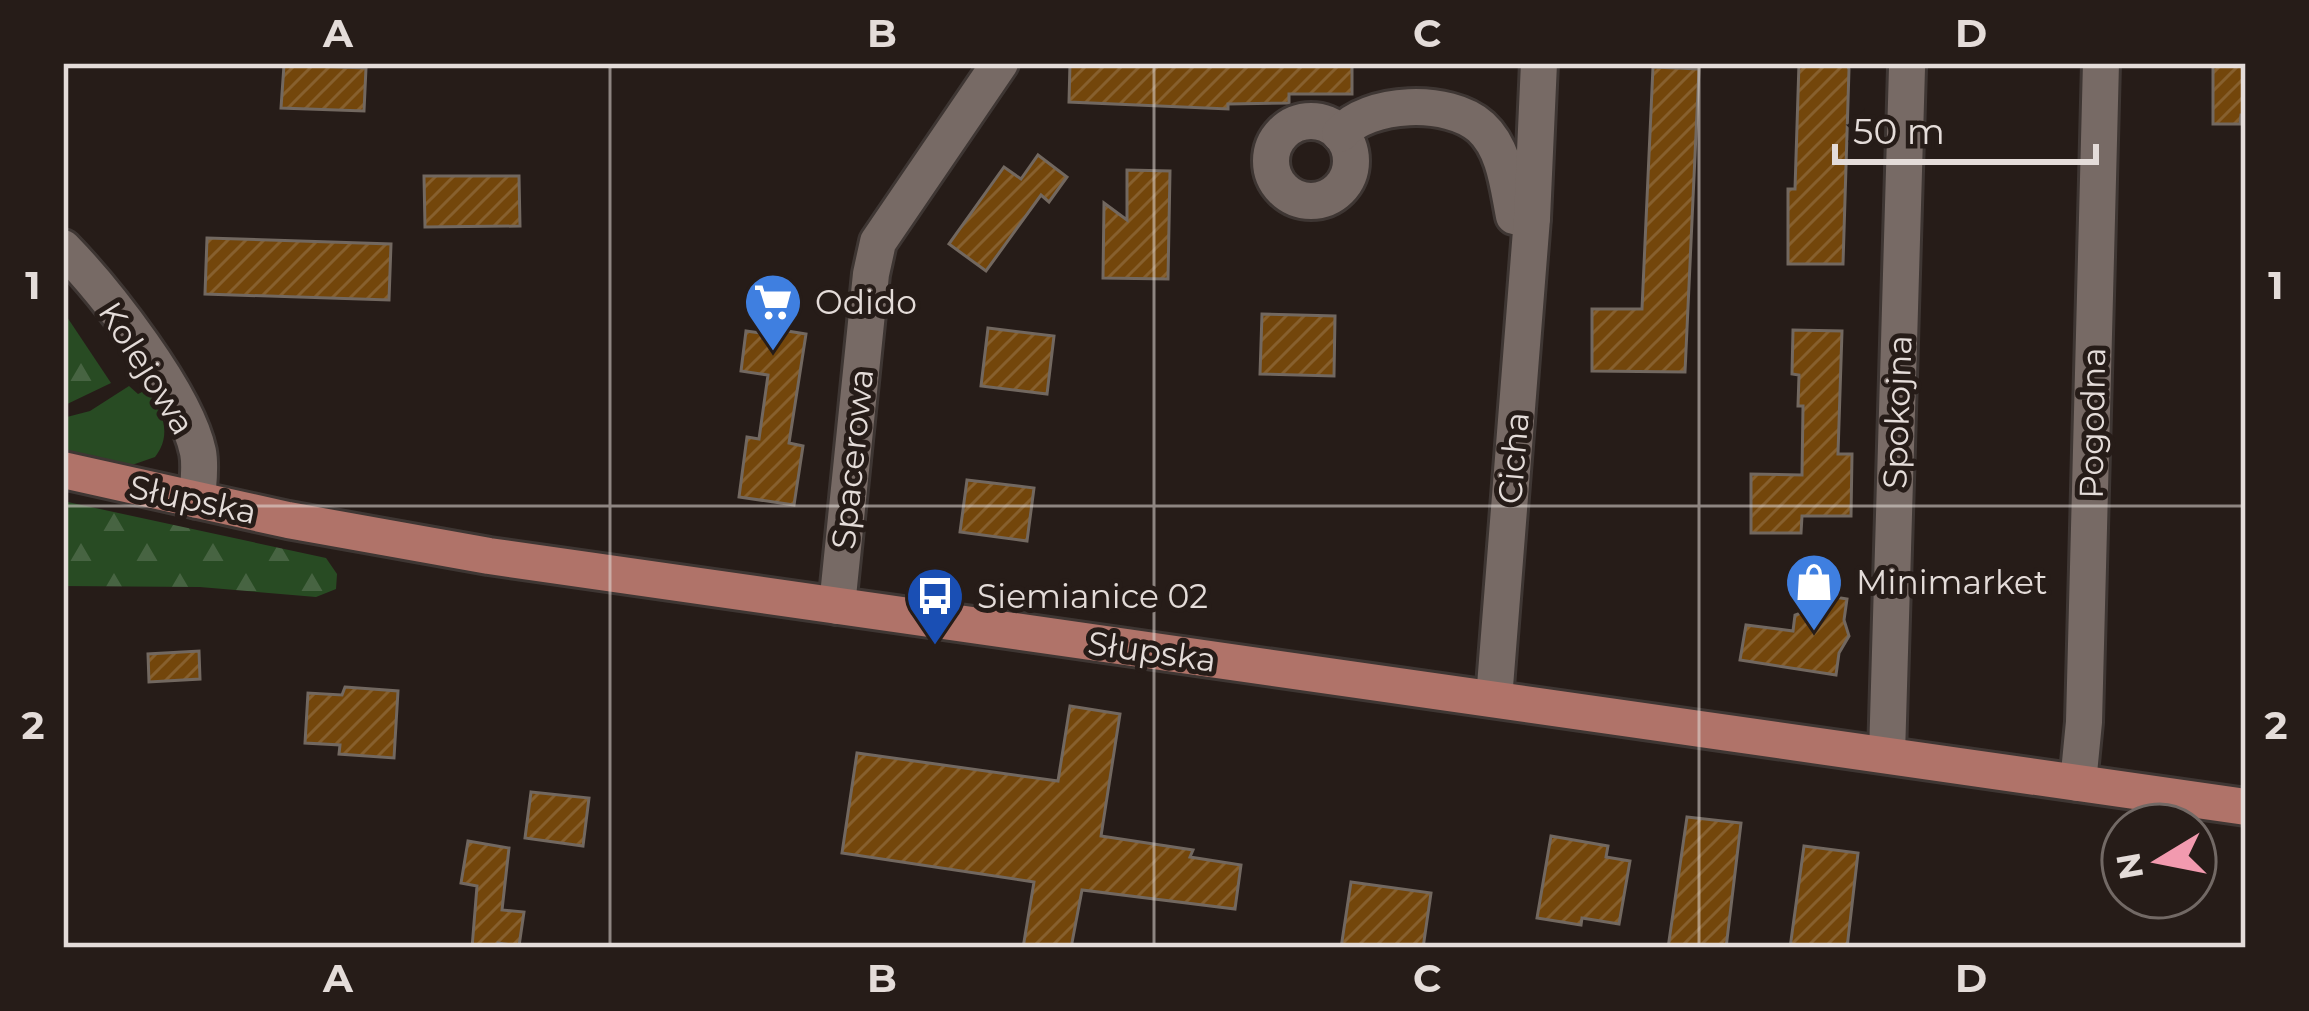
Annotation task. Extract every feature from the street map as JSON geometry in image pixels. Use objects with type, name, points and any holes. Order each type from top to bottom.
[{"type":"main road","name":"Słupska","points":[[63,470],[489,556],[2246,807]]},
{"type":"street","name":"Spacerowa","points":[[837,606],[878,242],[1000,63]]},
{"type":"street","name":"Cicha","points":[[1494,699],[1532,218],[1539,63]]},
{"type":"street","name":"Pogodna","points":[[2078,783],[2083,765],[2101,63]]},
{"type":"street","name":"Spokojna","points":[[1887,755],[1907,68]]},
{"type":"street","points":[[1340,134],[1350,122],[1384,107],[1467,118],[1494,143],[1514,216],[1532,218]]},
{"type":"street","name":"Kolejowa","points":[[63,248],[119,316],[187,422],[200,465],[197,500]]},
{"type":"green space","points":[[63,311],[111,383],[63,406]]},
{"type":"green space","points":[[129,386],[138,394],[148,389],[161,415],[163,440],[155,457],[132,465],[63,450],[63,418],[90,411]]},
{"type":"green space","points":[[63,501],[326,558],[337,574],[336,589],[316,597],[200,587],[63,586]]},
{"type":"building","points":[[1070,63],[1352,63],[1352,94],[1289,94],[1289,103],[1228,104],[1228,109],[1069,102]]},
{"type":"building","points":[[1799,63],[1846,63],[1849,69],[1843,264],[1788,264],[1788,189],[1795,189]]},
{"type":"building","points":[[2213,63],[2246,63],[2246,115],[2241,115],[2240,124],[2213,124]]},
{"type":"building","points":[[284,65],[366,68],[364,111],[281,108]]},
{"type":"building","points":[[1653,67],[1699,69],[1685,372],[1592,371],[1592,309],[1642,309]]},
{"type":"building","points":[[1038,155],[1067,177],[1049,202],[1041,195],[986,271],[949,244],[1004,167],[1021,179]]},
{"type":"building","points":[[1127,170],[1170,171],[1168,279],[1103,278],[1104,203],[1127,220]]},
{"type":"building","points":[[424,176],[519,176],[520,226],[425,227]]},
{"type":"building","points":[[207,238],[391,244],[389,300],[205,294]]},
{"type":"building","points":[[1262,314],[1335,316],[1334,376],[1260,374]]},
{"type":"building","points":[[988,328],[1054,336],[1047,394],[981,386]]},
{"type":"building","points":[[775,329],[806,334],[789,443],[803,446],[794,505],[739,497],[747,437],[759,439],[768,375],[741,371],[746,331],[774,335]]},
{"type":"building","points":[[1793,330],[1842,331],[1838,454],[1852,454],[1851,516],[1802,516],[1801,533],[1751,533],[1751,474],[1802,475],[1803,406],[1798,406],[1799,375],[1792,374]]},
{"type":"building","points":[[967,480],[1034,488],[1027,541],[960,532]]},
{"type":"building","name":"Minimarket","points":[[1804,592],[1847,599],[1844,620],[1849,636],[1839,653],[1836,675],[1740,660],[1746,625],[1793,631]]},
{"type":"building","points":[[199,651],[200,679],[149,682],[148,654]]},
{"type":"building","points":[[345,687],[398,691],[394,758],[339,754],[340,745],[305,743],[308,693],[342,695]]},
{"type":"building","points":[[1070,706],[1120,714],[1101,836],[1193,850],[1190,857],[1241,865],[1235,909],[1082,890],[1071,948],[1023,948],[1034,882],[842,853],[857,753],[1058,781]]},
{"type":"building","points":[[531,792],[589,798],[583,846],[525,838]]},
{"type":"building","points":[[1687,817],[1741,823],[1726,948],[1668,948]]},
{"type":"building","points":[[1551,836],[1608,846],[1606,857],[1630,861],[1619,924],[1582,918],[1581,925],[1537,918]]},
{"type":"building","points":[[468,841],[509,848],[502,910],[524,912],[519,946],[498,943],[497,948],[472,948],[477,886],[461,883]]},
{"type":"building","points":[[1804,846],[1858,853],[1847,948],[1790,948]]},
{"type":"building","points":[[1351,882],[1431,893],[1423,948],[1341,948]]},
{"type":"place","name":"Odido","points":[[773,353]]},
{"type":"place","name":"Minimarket","points":[[1814,633]]},
{"type":"place","name":"Siemianice 02","points":[[935,647]]}]
